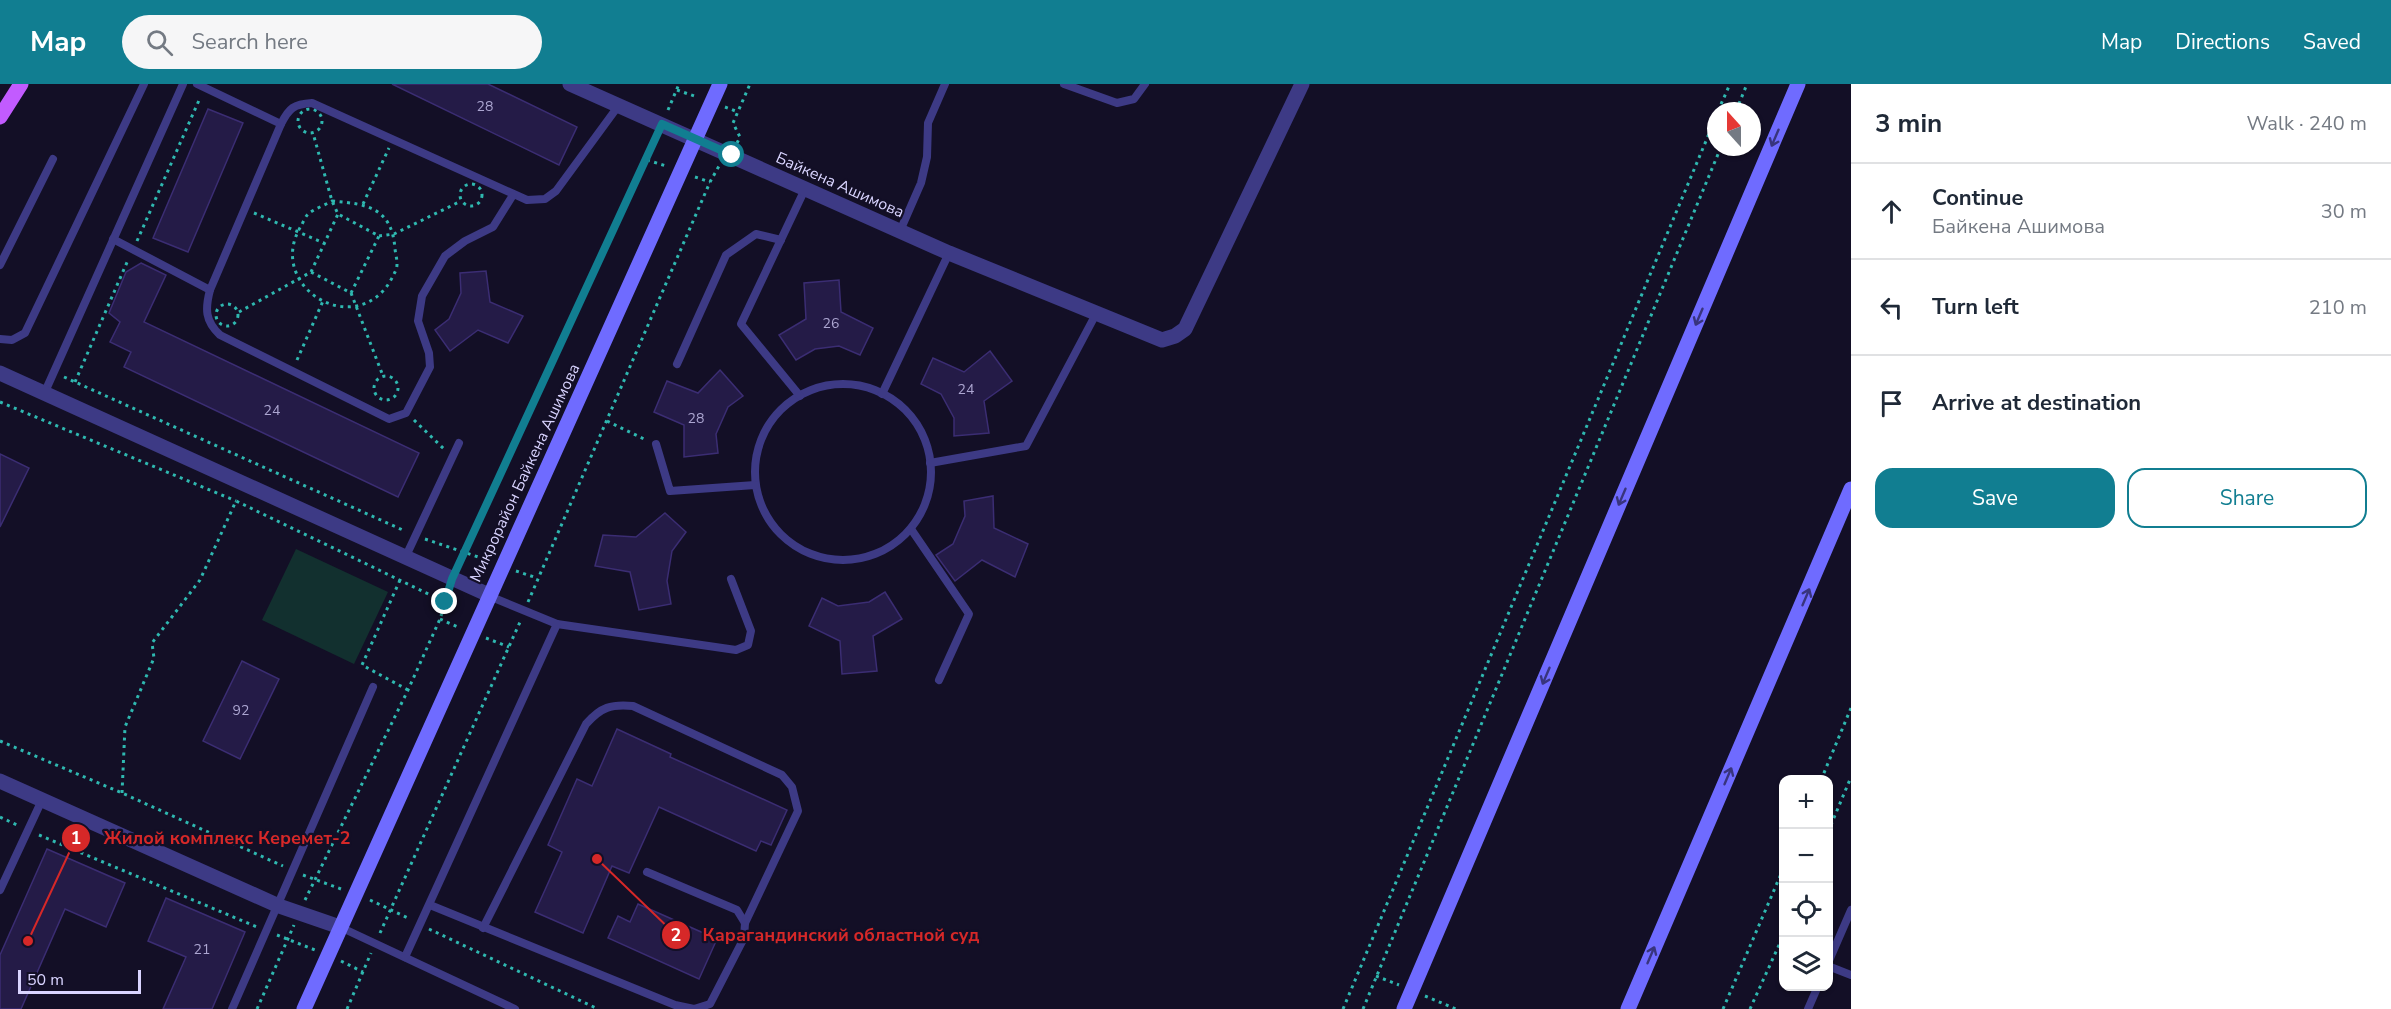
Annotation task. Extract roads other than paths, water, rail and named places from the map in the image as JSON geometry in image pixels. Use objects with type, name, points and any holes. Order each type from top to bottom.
[{"type":"main road","points":[[0,117],[21,84]]},
{"type":"main road","name":"Микрорайон Байкена Ашимова","points":[[304,1009],[720,84]]},
{"type":"main road","points":[[1404,1009],[1798,84]]},
{"type":"main road","points":[[1628,1009],[1851,489]]},
{"type":"street","name":"Байкена Ашимова","points":[[570,84],[949,253],[1162,339],[1174,336],[1185,329],[1302,84]]},
{"type":"street","points":[[0,373],[489,595]]},
{"type":"street","points":[[0,781],[279,906],[340,927]]},
{"type":"lane","points":[[0,339],[12,340],[25,333],[144,84]]},
{"type":"lane","points":[[44,394],[183,84]]},
{"type":"lane","points":[[900,231],[921,183],[927,157],[928,123],[945,84]]},
{"type":"lane","points":[[1064,84],[1118,103],[1134,99],[1145,84]]},
{"type":"lane","points":[[201,86],[281,124]]},
{"type":"lane","points":[[513,195],[494,228],[465,241],[445,256],[422,296],[418,321],[429,354],[430,368],[406,413],[389,419],[220,335],[210,326],[206,305],[210,290],[287,111],[297,103],[312,103],[527,200],[545,199],[556,191],[620,105]]},
{"type":"lane","points":[[0,265],[53,159]]},
{"type":"lane","points":[[800,396],[741,324],[805,189]]},
{"type":"lane","points":[[677,364],[726,255],[756,234],[781,240]]},
{"type":"lane","points":[[113,239],[210,290]]},
{"type":"lane","points":[[882,394],[949,253]]},
{"type":"lane","points":[[930,463],[1026,446],[1097,312]]},
{"type":"lane","points":[[838,384],[867,387],[882,394],[894,399],[915,420],[928,446],[932,475],[926,504],[911,529],[889,548],[862,559],[833,561],[805,553],[781,536],[763,512],[755,485],[756,455],[766,428],[785,406],[809,390],[838,384]]},
{"type":"lane","points":[[406,556],[459,443]]},
{"type":"lane","points":[[656,444],[670,491],[755,485]]},
{"type":"lane","points":[[911,529],[969,614],[939,680]]},
{"type":"lane","points":[[489,595],[557,624],[736,650],[748,645],[751,631],[731,579]]},
{"type":"lane","points":[[405,957],[557,624]]},
{"type":"lane","points":[[232,1009],[373,687]]},
{"type":"lane","points":[[430,905],[483,928],[675,1005],[694,1009],[710,1004],[744,938],[745,923],[798,812],[792,787],[782,775],[633,706],[613,704],[598,710],[586,724],[483,928]]},
{"type":"lane","points":[[0,890],[42,800]]},
{"type":"lane","points":[[647,872],[737,910],[745,923]]},
{"type":"lane","points":[[1833,952],[1851,910]]},
{"type":"lane","points":[[340,927],[516,1009]]},
{"type":"lane","points":[[1833,966],[1851,975]]},
{"type":"lane","points":[[1808,1009],[1816,991]]},
{"type":"place","name":"Карагандинский областной суд","points":[[597,859]]},
{"type":"place","name":"Жилой комплекс Керемет-2","points":[[28,941]]}]
